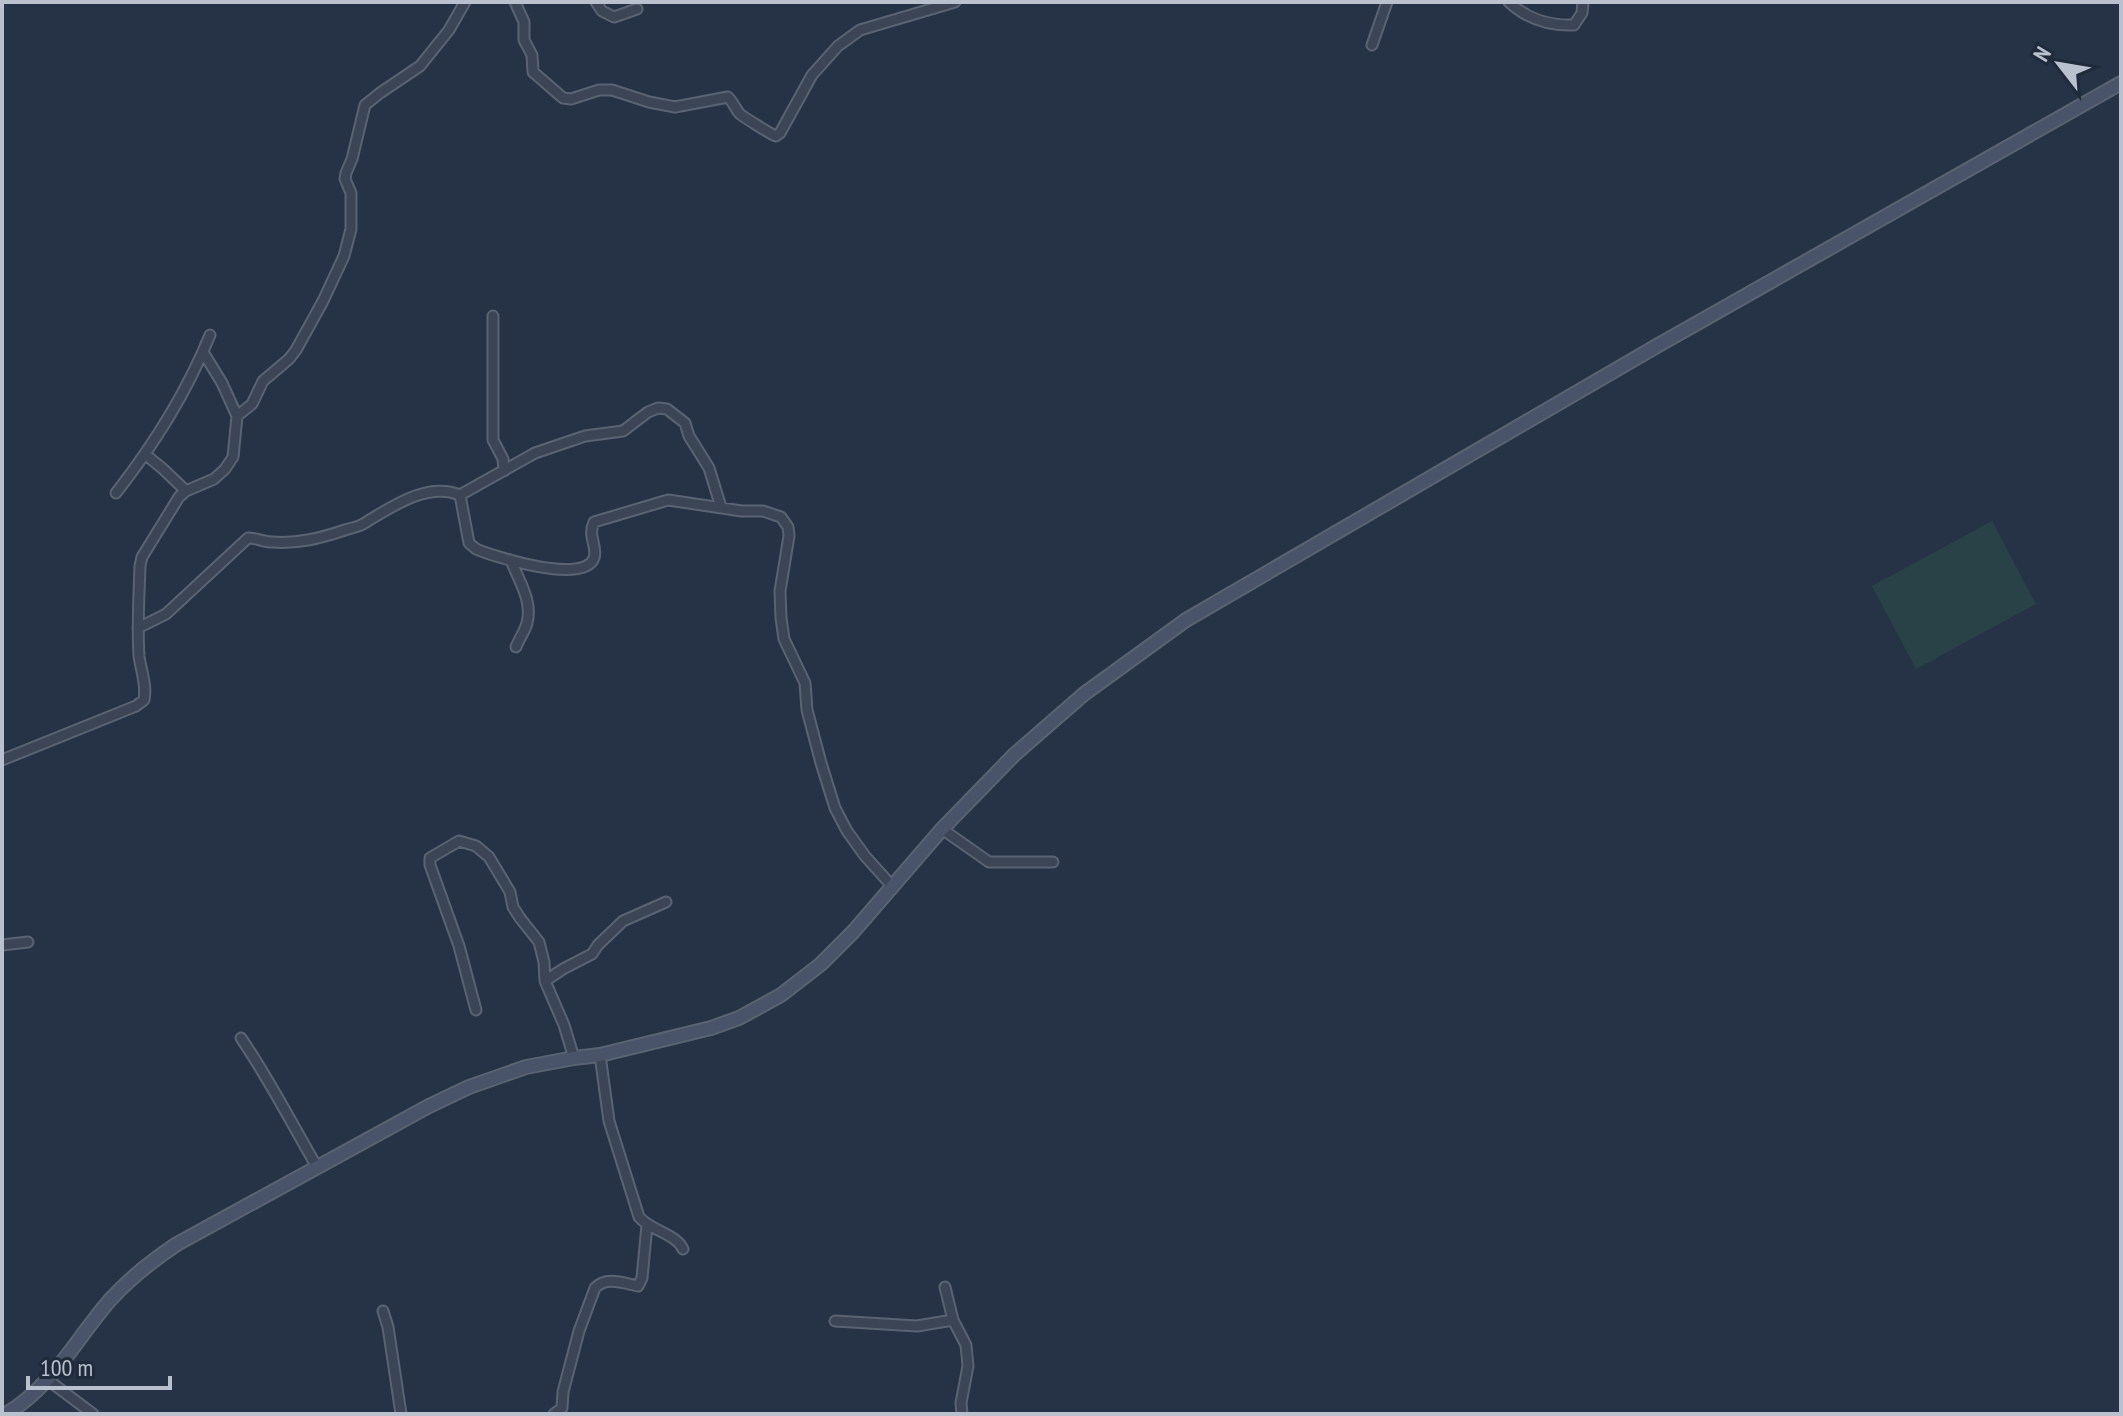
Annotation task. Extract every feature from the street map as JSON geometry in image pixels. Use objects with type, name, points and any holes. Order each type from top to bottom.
[{"type":"main road","points":[[6,1414],[48,1380],[110,1300],[150,1263],[177,1244],[429,1106],[469,1087],[526,1067],[600,1055],[711,1028],[739,1018],[781,995],[821,964],[853,932],[942,829],[1014,755],[1084,694],[1186,620],[1655,347],[2121,83]]},
{"type":"street","points":[[237,416],[252,404],[263,381],[296,350],[340,265],[351,229],[351,193],[345,179],[365,105],[420,66],[449,30],[465,2]]},
{"type":"street","points":[[515,2],[524,22],[524,40],[532,55],[533,72],[563,98],[612,90],[675,107],[728,97],[741,116],[776,136],[812,75],[838,46],[860,30],[955,2]]},
{"type":"street","points":[[596,2],[602,11],[614,17],[637,9]]},
{"type":"street","points":[[1372,45],[1387,2]]},
{"type":"street","points":[[1509,2],[1537,21],[1566,26],[1574,25],[1582,13],[1583,2]]},
{"type":"street","points":[[493,316],[493,440],[503,459],[504,471]]},
{"type":"street","points":[[116,493],[146,455],[184,393],[210,335]]},
{"type":"street","points":[[2,760],[136,706],[144,700],[146,690],[139,659],[138,628],[142,557],[179,497],[214,479],[233,457],[237,416],[203,352]]},
{"type":"street","points":[[460,495],[535,453],[585,436],[623,431],[658,408],[667,409],[685,423],[689,436],[709,468],[721,507]]},
{"type":"street","points":[[146,455],[186,491]]},
{"type":"street","points":[[138,628],[166,614],[248,538],[293,543],[320,538],[362,524],[383,510],[423,493],[453,491],[460,495],[469,543],[481,551],[559,571],[587,566],[593,561],[595,554],[590,529],[594,522],[668,500],[742,511],[763,511],[781,517],[788,527],[789,536],[780,591],[784,639],[805,683],[807,710],[835,808],[865,856],[892,886]]},
{"type":"street","points":[[511,560],[521,581],[528,608],[527,623],[516,647]]},
{"type":"street","points":[[942,829],[989,862],[1053,862]]},
{"type":"street","points":[[476,1010],[459,946],[430,865],[430,858],[459,841],[476,846],[489,857],[510,892],[513,907],[539,942],[545,981],[569,1037],[574,1058]]},
{"type":"street","points":[[545,981],[592,954],[623,921],[666,902]]},
{"type":"street","points":[[2,945],[28,942]]},
{"type":"street","points":[[241,1038],[268,1077],[317,1167]]},
{"type":"street","points":[[600,1055],[609,1121],[639,1217],[647,1225],[678,1241],[683,1249]]},
{"type":"street","points":[[554,1414],[562,1408],[563,1392],[579,1331],[595,1288],[607,1280],[638,1286],[642,1278],[647,1225]]},
{"type":"street","points":[[945,1287],[953,1320],[966,1345],[968,1366],[962,1414]]},
{"type":"street","points":[[383,1311],[401,1414]]},
{"type":"street","points":[[835,1321],[917,1326],[953,1320]]},
{"type":"street","points":[[48,1380],[93,1414]]},
{"type":"green space","points":[[1992,521],[2036,604],[1916,669],[1872,586]]}]
